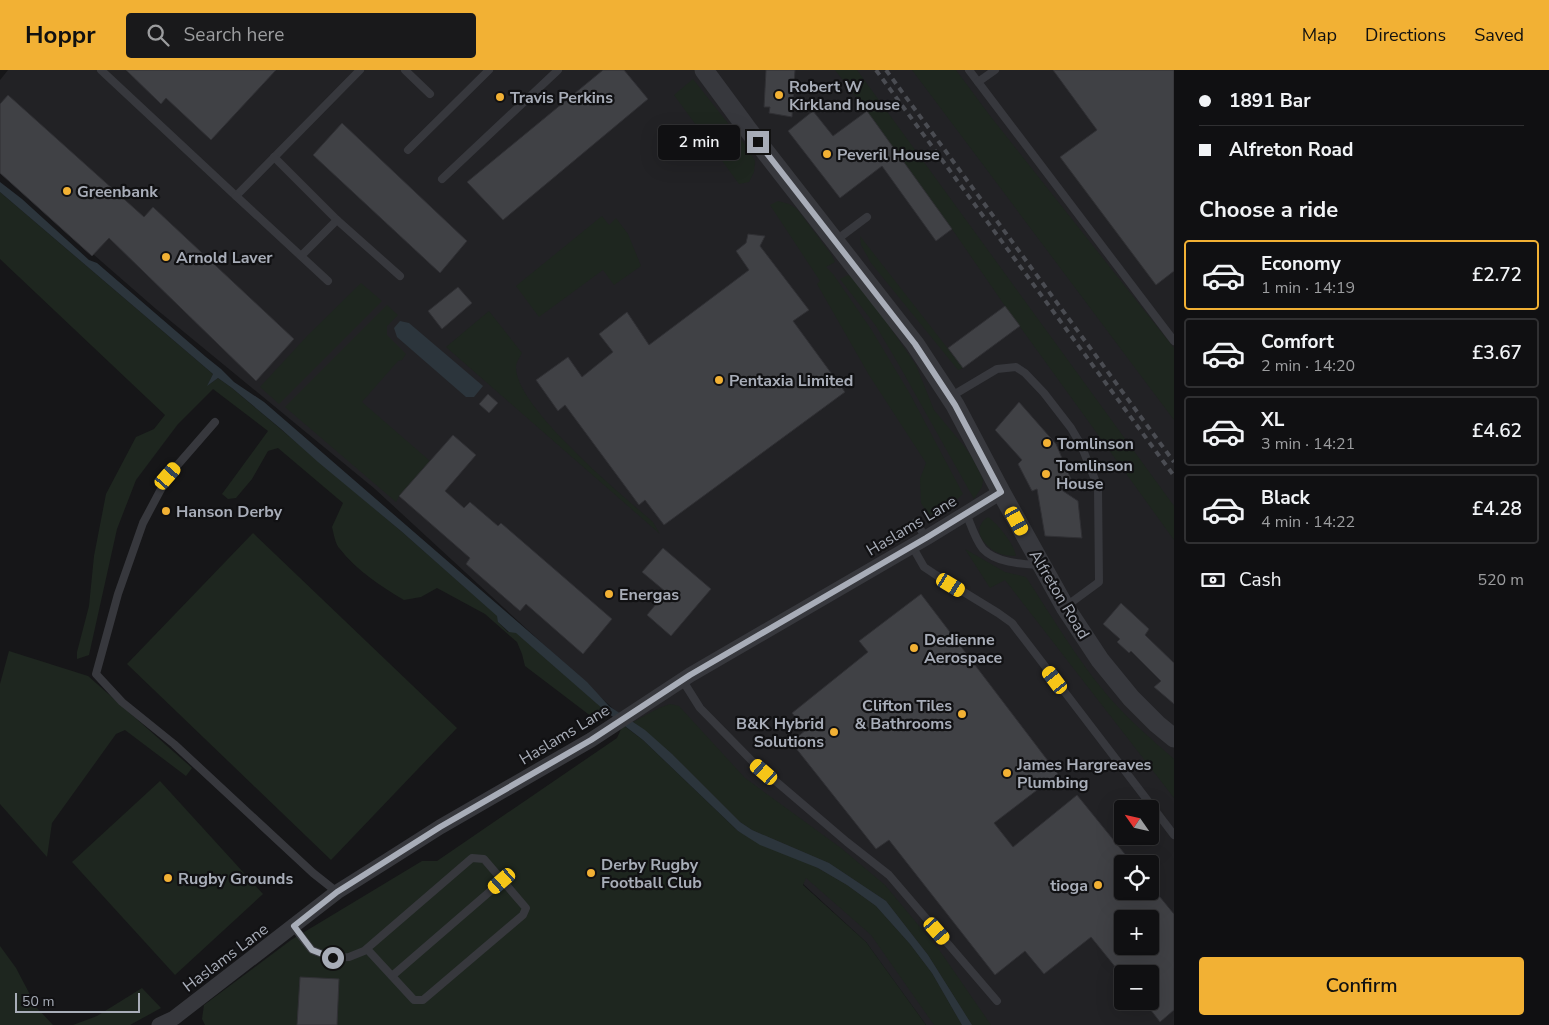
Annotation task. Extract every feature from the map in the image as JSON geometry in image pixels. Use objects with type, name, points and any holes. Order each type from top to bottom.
[{"type":"street","name":"Alfreton Road","points":[[704,70],[746,127],[915,344],[950,397],[1065,607],[1100,660],[1131,698],[1174,738]]},
{"type":"street","name":"Haslams Lane","points":[[159,1025],[177,1021],[337,892],[440,827],[591,740],[690,675],[926,538],[1001,492]]},
{"type":"lane","points":[[101,70],[328,281]]},
{"type":"lane","points":[[236,196],[360,70]]},
{"type":"lane","points":[[405,70],[430,94]]},
{"type":"lane","points":[[408,150],[489,70]]},
{"type":"lane","points":[[442,179],[558,70]]},
{"type":"lane","points":[[969,70],[1173,336]]},
{"type":"lane","points":[[978,82],[995,70]]},
{"type":"lane","points":[[274,157],[337,220],[400,276]]},
{"type":"lane","points":[[835,241],[867,217]]},
{"type":"lane","points":[[301,256],[337,220]]},
{"type":"lane","points":[[950,397],[997,369],[1016,367],[1025,373],[1044,393],[1071,428],[1081,445],[1098,486],[1099,582],[1065,607]]},
{"type":"lane","points":[[215,422],[168,476],[143,523],[118,594],[96,674],[122,702],[174,744],[313,873],[337,892]]},
{"type":"lane","points":[[966,513],[974,533],[984,550],[997,558],[1020,564],[1042,565]]},
{"type":"lane","points":[[916,522],[926,538]]},
{"type":"lane","points":[[912,546],[924,567],[998,613],[1012,624],[1174,835]]},
{"type":"lane","points":[[683,681],[700,708],[751,760],[847,842],[889,875],[997,1001]]},
{"type":"lane","points":[[294,926],[312,950],[333,958],[349,957],[367,949],[472,858],[484,859],[526,908],[523,915],[422,1000],[414,1000],[367,949]]},
{"type":"lane","points":[[392,976],[502,881]]},
{"type":"shaded area","points":[[8,70],[1174,70],[1174,1025],[926,1025],[866,942],[375,489],[156,309],[0,173],[0,80]]},
{"type":"shaded area","points":[[835,70],[857,70],[1174,506],[1174,540],[867,111]]},
{"type":"shaded area","points":[[912,70],[956,70],[1174,348],[1174,420]]},
{"type":"shaded area","points":[[693,79],[746,146],[755,161],[754,172],[749,182],[739,184],[674,95]]},
{"type":"shaded area","points":[[0,182],[234,382],[264,402],[587,682],[609,706],[645,730],[672,754],[740,822],[752,830],[829,863],[886,901],[928,955],[972,1025],[962,1025],[932,973],[910,944],[876,906],[847,885],[818,868],[760,845],[738,831],[643,740],[604,710],[516,633],[509,632],[498,622],[497,616],[281,429],[218,378],[207,386],[213,374],[0,192]]},
{"type":"shaded area","points":[[0,192],[213,374],[208,385],[218,378],[232,388],[498,616],[498,622],[508,632],[516,632],[609,714],[596,720],[525,666],[517,642],[485,614],[437,588],[421,597],[404,600],[361,571],[346,557],[335,539],[332,527],[343,503],[278,448],[268,451],[252,479],[236,498],[228,499],[222,494],[268,431],[213,389],[178,424],[136,480],[117,529],[89,655],[77,659],[77,652],[89,606],[94,556],[106,494],[136,437],[154,429],[165,415],[0,259]]},
{"type":"shaded area","points":[[778,201],[789,204],[797,209],[831,254],[835,262],[826,267],[833,274],[871,329],[910,394],[963,494],[940,515],[928,514],[921,503],[920,479],[926,463],[869,375],[817,284],[820,281],[770,205]]},
{"type":"shaded area","points":[[602,216],[609,225],[616,218],[628,234],[641,266],[614,285],[603,270],[539,317],[516,286]]},
{"type":"shaded area","points":[[860,236],[963,368],[958,370],[871,263],[861,245]]},
{"type":"shaded area","points":[[848,275],[860,284],[916,365],[934,410],[973,459],[983,480],[982,487],[974,499],[876,326],[840,279]]},
{"type":"shaded area","points":[[361,283],[382,301],[279,404],[260,387],[308,335]]},
{"type":"shaded area","points":[[387,305],[398,315],[387,326],[387,335],[406,354],[362,402],[430,461],[399,496],[396,502],[285,407]]},
{"type":"shaded area","points":[[489,311],[522,353],[516,367],[520,384],[533,404],[551,427],[573,450],[653,522],[660,534],[446,347]]},
{"type":"shaded area","points":[[400,321],[409,323],[483,386],[474,397],[466,397],[397,337],[394,328]]},
{"type":"shaded area","points":[[988,517],[1005,535],[1016,556],[996,552],[986,545],[979,531],[983,521]]},
{"type":"shaded area","points":[[253,533],[457,728],[331,860],[127,664]]},
{"type":"shaded area","points":[[965,549],[1005,572],[1026,577],[1075,653],[1108,696],[1132,721],[1174,759],[1174,798],[1005,580],[990,588]]},
{"type":"shaded area","points":[[9,651],[88,676],[192,768],[186,776],[125,730],[116,734],[52,823],[47,857],[0,804],[0,684]]},
{"type":"shaded area","points":[[670,704],[679,706],[745,778],[841,848],[885,885],[940,951],[991,1025],[972,1025],[928,955],[886,901],[829,863],[752,830],[740,822],[672,754],[633,722]]},
{"type":"shaded area","name":"Derby Rugby Football Club","points":[[623,725],[643,740],[738,831],[818,868],[847,885],[876,906],[910,944],[932,973],[962,1025],[934,1025],[871,935],[806,878],[803,885],[866,942],[926,1025],[205,1025],[202,1019],[204,1005],[291,940],[422,861],[437,861],[617,738]]},
{"type":"shaded area","name":"Rugby Grounds","points":[[160,781],[263,894],[175,975],[72,862]]},
{"type":"shaded area","points":[[0,946],[16,968],[37,1008],[53,1025],[0,1025]]},
{"type":"shaded area","points":[[142,988],[161,1008],[130,1025],[73,1025],[97,1016]]},
{"type":"building","points":[[126,70],[276,70],[211,140],[166,98],[161,104]]},
{"type":"building","points":[[603,70],[624,70],[648,99],[503,220],[467,182]]},
{"type":"building","name":"Robert W Kirkland house","points":[[766,70],[795,70],[792,117],[769,113],[770,107],[764,107]]},
{"type":"building","points":[[1053,70],[1174,70],[1174,271],[1156,285],[1060,157],[1097,130]]},
{"type":"building","points":[[8,95],[144,217],[153,207],[294,339],[256,381],[109,238],[92,256],[0,173],[0,104]]},
{"type":"building","points":[[813,111],[833,136],[867,111],[952,229],[936,241],[882,166],[840,198],[788,131]]},
{"type":"building","points":[[342,123],[467,241],[440,273],[313,155]]},
{"type":"building","name":"Pentaxia Limited","points":[[748,234],[765,236],[760,246],[809,310],[793,321],[845,392],[664,525],[645,500],[639,505],[565,405],[558,411],[536,380],[568,357],[582,377],[613,352],[599,334],[627,312],[649,345],[749,270],[736,251],[746,243]]},
{"type":"building","points":[[458,287],[472,303],[442,329],[428,311]]},
{"type":"building","points":[[1005,306],[1020,326],[963,368],[948,348]]},
{"type":"building","points":[[488,394],[498,403],[489,413],[479,404]]},
{"type":"building","name":"Tomlinson House","points":[[1019,402],[1056,444],[1073,484],[1060,489],[1078,501],[1082,538],[1045,536],[1037,489],[1032,491],[1018,464],[1022,460],[995,430]]},
{"type":"building","points":[[453,435],[476,455],[445,491],[464,508],[470,502],[498,526],[501,523],[612,619],[583,654],[526,604],[520,611],[466,564],[470,558],[399,496]]},
{"type":"building","points":[[663,548],[711,589],[671,636],[647,615],[666,592],[642,572]]},
{"type":"building","points":[[921,594],[1058,774],[994,823],[1013,847],[1077,795],[1114,841],[1114,845],[1118,845],[1126,855],[1114,855],[1114,900],[1159,900],[1159,896],[1174,914],[1174,1010],[1160,1022],[1151,1010],[1159,1010],[1159,965],[1114,965],[1091,937],[1044,974],[1025,951],[995,975],[889,840],[876,849],[791,742],[806,730],[792,713],[868,652],[859,641]]},
{"type":"building","points":[[1121,603],[1149,629],[1145,635],[1174,663],[1174,704],[1154,687],[1161,681],[1131,651],[1129,653],[1117,642],[1120,639],[1103,624]]},
{"type":"building","points":[[300,977],[339,979],[337,1025],[297,1025]]},
{"type":"railway","points":[[876,70],[1174,476]]},
{"type":"railway","points":[[886,70],[1174,462]]},
{"type":"place","name":"Robert W Kirkland house","points":[[779,95]]},
{"type":"place","name":"Travis Perkins","points":[[500,97]]},
{"type":"place","name":"Peveril House","points":[[827,154]]},
{"type":"place","name":"Greenbank","points":[[67,191]]},
{"type":"place","name":"Arnold Laver","points":[[166,257]]},
{"type":"place","name":"Pentaxia Limited","points":[[719,380]]},
{"type":"place","name":"Tomlinson","points":[[1047,443]]},
{"type":"place","name":"Tomlinson House","points":[[1046,474]]},
{"type":"place","name":"Hanson Derby","points":[[166,511]]},
{"type":"place","name":"Energas","points":[[609,594]]},
{"type":"place","name":"Dedienne Aerospace","points":[[914,648]]},
{"type":"place","name":"Clifton Tiles & Bathrooms","points":[[962,714]]},
{"type":"place","name":"B&K Hybrid Solutions","points":[[834,732]]},
{"type":"place","name":"James Hargreaves Plumbing","points":[[1007,773]]},
{"type":"place","name":"Derby Rugby Football Club","points":[[591,873]]},
{"type":"place","name":"Rugby Grounds","points":[[168,878]]},
{"type":"place","name":"tioga","points":[[1098,885]]},
{"type":"route","points":[[333,958],[312,950],[294,926],[337,892],[440,827],[591,740],[690,675],[926,538],[1001,492],[955,405],[915,344],[758,142]]}]
